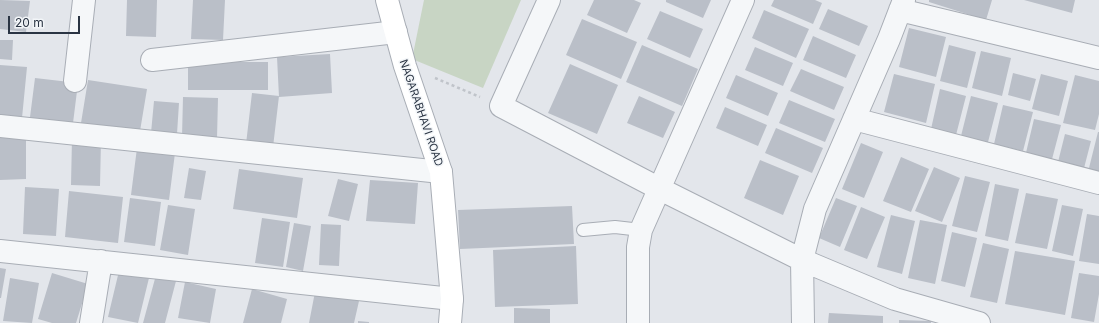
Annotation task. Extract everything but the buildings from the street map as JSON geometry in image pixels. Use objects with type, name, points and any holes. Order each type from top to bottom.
[{"type":"main road","name":"NAGARABHAVI ROAD","points":[[387,0],[405,66],[441,172],[452,299],[450,323]]},
{"type":"street","points":[[75,81],[84,0]]},
{"type":"street","points":[[549,0],[501,106],[660,189],[802,260],[895,299],[979,323]]},
{"type":"street","points":[[638,323],[638,247],[641,230],[743,0]]},
{"type":"street","points":[[803,323],[802,260],[815,209],[902,5],[1099,58]]},
{"type":"street","points":[[152,60],[396,32]]},
{"type":"street","points":[[854,120],[1099,183]]},
{"type":"street","points":[[0,126],[441,172]]},
{"type":"street","points":[[0,251],[452,299]]},
{"type":"street","points":[[91,323],[101,261]]},
{"type":"lane","points":[[583,230],[615,227],[641,230]]},
{"type":"path","points":[[405,66],[501,106]]},
{"type":"green space","points":[[424,0],[521,0],[483,88],[412,59]]}]
